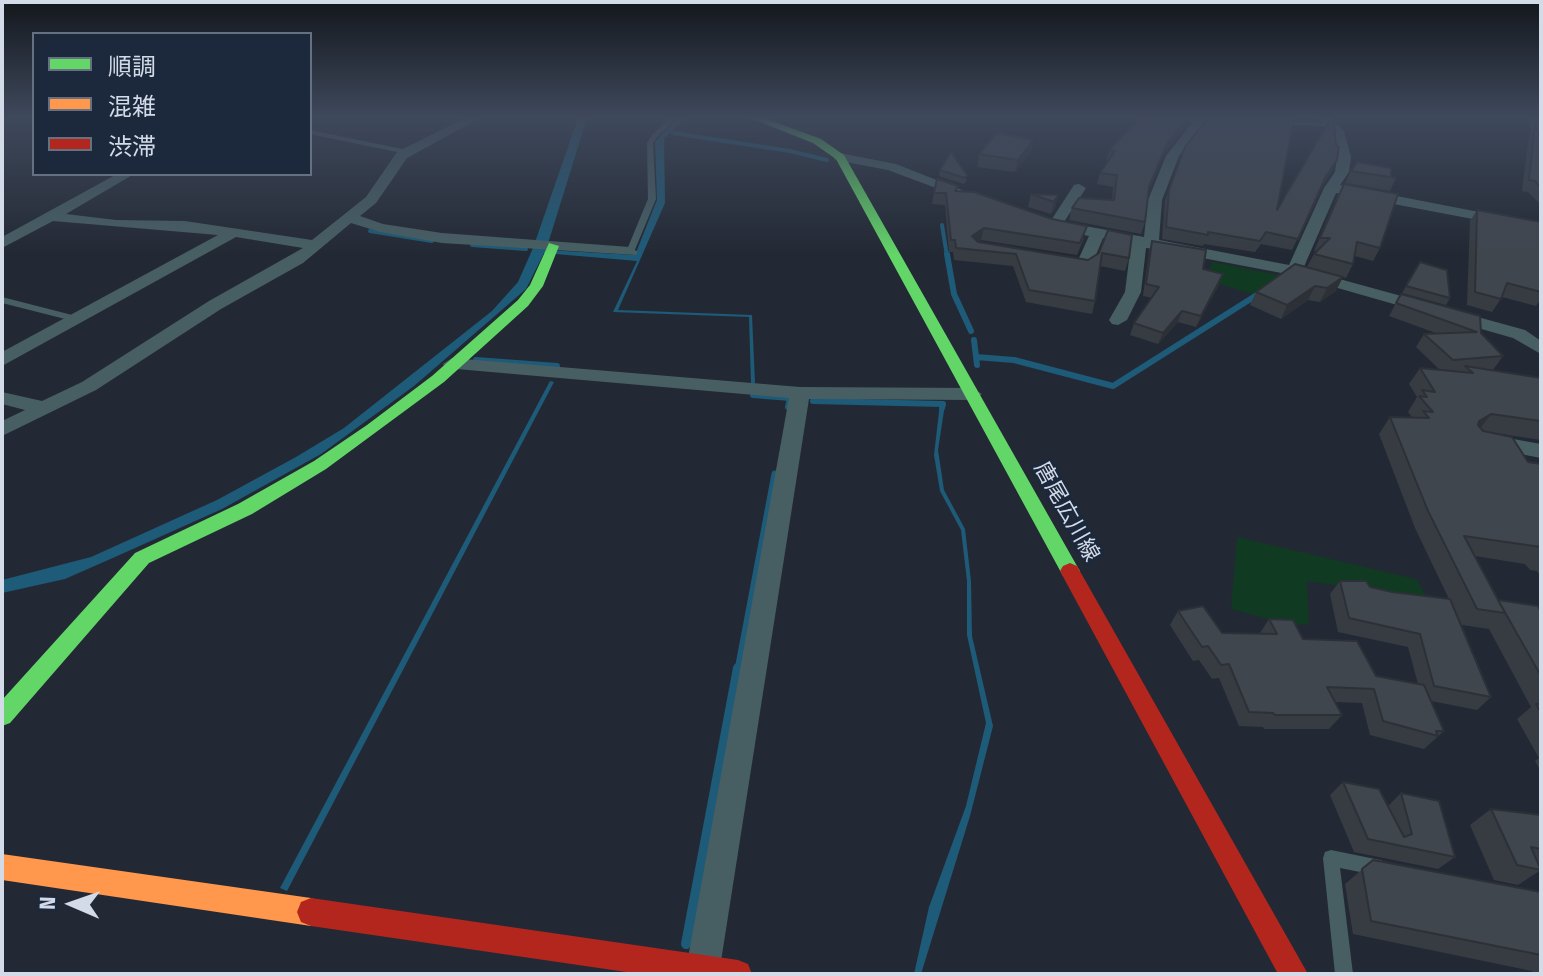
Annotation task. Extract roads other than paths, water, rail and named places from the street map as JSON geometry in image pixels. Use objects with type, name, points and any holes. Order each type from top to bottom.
[{"type":"main road","name":"唐尾広川線","points":[[844,164],[1294,974]]},
{"type":"main road","points":[[2,716],[142,558],[245,509],[320,465],[438,379],[523,303],[536,286],[552,246]]},
{"type":"main road","points":[[2,867],[704,972],[738,974]]},
{"type":"street","points":[[2,429],[89,386],[215,305],[297,260],[371,200],[395,164]]},
{"type":"street","points":[[873,164],[987,202]]},
{"type":"street","points":[[1118,320],[1133,292],[1155,200],[1170,164]]},
{"type":"street","points":[[1294,271],[1331,188],[1342,172],[1343,164]]},
{"type":"street","points":[[2,243],[123,176]]},
{"type":"street","points":[[1079,188],[1049,222],[1145,244],[1294,271],[1540,342]]},
{"type":"street","points":[[1331,188],[1541,228]]},
{"type":"street","points":[[47,216],[116,224],[185,225],[316,245]]},
{"type":"street","points":[[350,218],[380,228],[442,238],[630,252]]},
{"type":"street","points":[[2,360],[73,318],[234,232]]},
{"type":"street","points":[[1041,257],[1085,264],[1097,234]]},
{"type":"street","points":[[452,364],[800,393],[972,394]]},
{"type":"street","points":[[704,972],[800,393]]},
{"type":"street","points":[[2,398],[45,408]]},
{"type":"street","points":[[1478,440],[1541,451]]},
{"type":"lane","points":[[630,252],[652,199],[651,164]]},
{"type":"lane","points":[[2,300],[73,318]]},
{"type":"lane","points":[[1344,974],[1331,858],[1391,870]]},
{"type":"water","points":[[562,164],[573,164],[546,250],[635,255],[657,200],[656,164],[664,164],[665,203],[618,310],[752,315],[755,383],[751,383],[749,317],[613,312],[637,261],[544,253],[526,289],[414,386],[321,454],[222,509],[65,579],[2,593],[2,580],[91,557],[217,500],[344,428],[492,311],[518,282]]},
{"type":"water","points":[[550,381],[554,382],[287,891],[280,888]]},
{"type":"water","points":[[940,403],[945,404],[938,450],[944,490],[965,529],[971,581],[972,636],[993,726],[970,816],[921,974],[914,974],[929,907],[966,806],[986,723],[967,635],[967,581],[961,530],[940,491],[934,455]]},
{"type":"waterway","points":[[942,225],[947,256]]},
{"type":"waterway","points":[[370,231],[432,241]]},
{"type":"waterway","points":[[472,245],[526,249]]},
{"type":"waterway","points":[[947,254],[954,294],[971,331]]},
{"type":"waterway","points":[[976,357],[1014,360],[1113,386],[1260,293]]},
{"type":"waterway","points":[[974,340],[976,357]]},
{"type":"waterway","points":[[976,357],[977,365]]},
{"type":"waterway","points":[[476,360],[557,366]]},
{"type":"waterway","points":[[753,395],[790,398],[788,407]]},
{"type":"waterway","points":[[813,401],[943,404],[942,408]]},
{"type":"waterway","points":[[738,670],[775,474]]},
{"type":"waterway","points":[[686,944],[738,668]]}]
